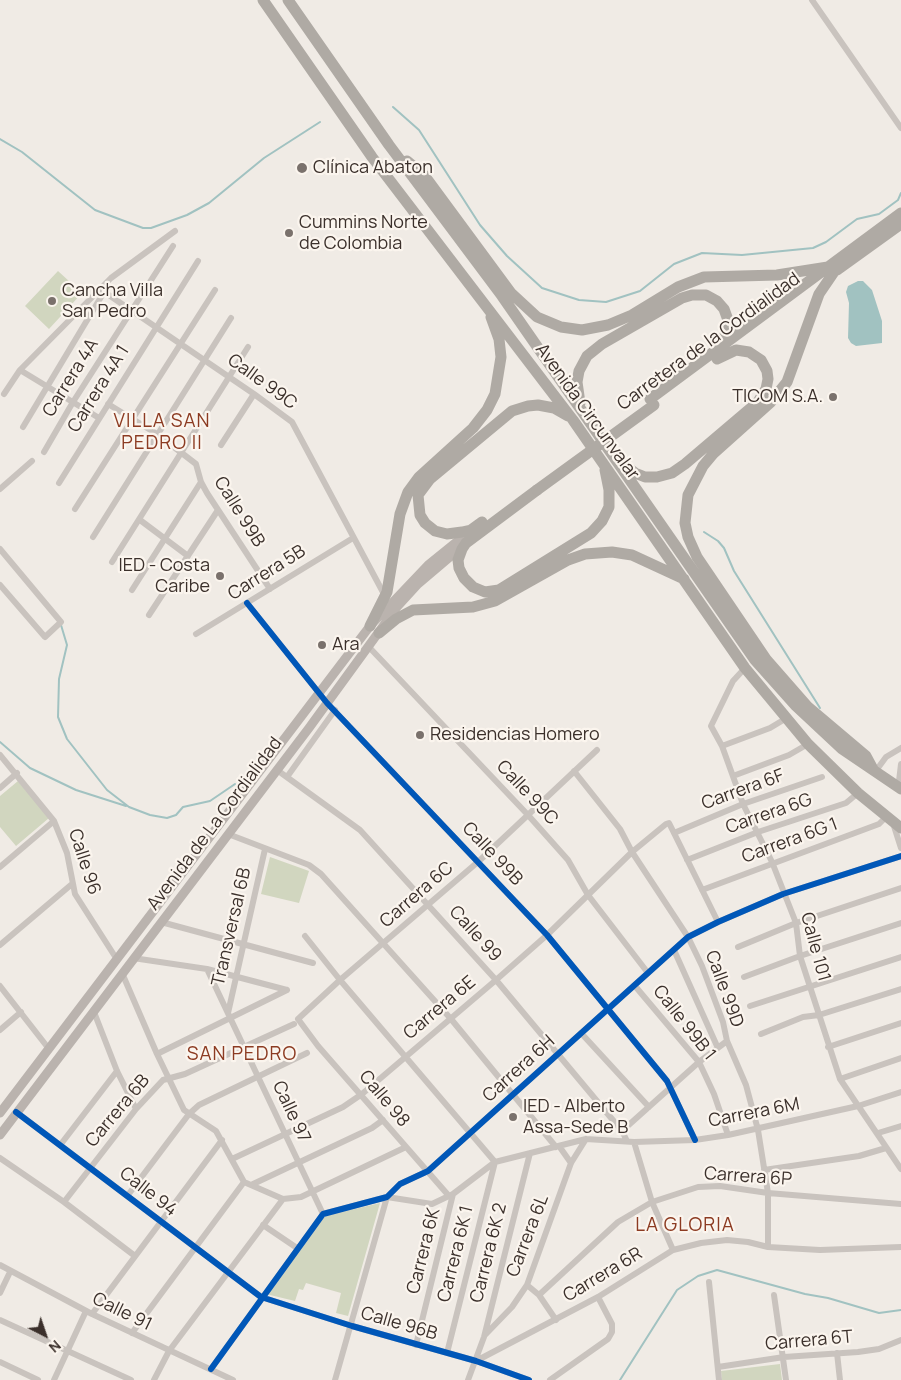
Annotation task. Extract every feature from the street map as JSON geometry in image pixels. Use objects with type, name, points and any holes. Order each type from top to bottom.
[{"type":"highway","name":"Avenida Circunvalar","points":[[263,0],[372,157],[574,420],[745,668],[808,744],[858,793],[893,822]]},
{"type":"highway","name":"Avenida Circunvalar","points":[[288,0],[389,145],[502,296],[755,660],[796,706],[842,749],[901,788]]},
{"type":"highway","points":[[389,145],[424,175],[511,293],[537,316],[561,327],[582,330],[608,326],[632,315],[678,287],[704,277],[777,275],[831,269]]},
{"type":"highway","name":"Carretera de la Cordialidad","points":[[471,530],[535,487],[715,356],[831,269],[901,213]]},
{"type":"highway","name":"Carretera de la Cordialidad","points":[[831,269],[901,224]]},
{"type":"highway","points":[[831,269],[819,294],[784,388],[710,457],[690,490],[684,516],[686,532],[697,557],[787,684],[808,707],[866,756],[874,771]]},
{"type":"highway","points":[[586,416],[577,386],[579,371],[587,356],[602,344],[682,298],[692,295],[706,295],[717,301],[724,309],[728,320],[728,329],[715,356]]},
{"type":"highway","points":[[374,629],[385,596],[400,514],[408,492],[419,477],[473,428],[487,410],[495,394],[501,352],[497,333],[486,304]]},
{"type":"highway","points":[[612,453],[624,466],[640,476],[651,478],[667,475],[681,468],[758,402],[766,389],[768,379],[767,371],[760,360],[749,352],[736,350],[715,356]]},
{"type":"highway","points":[[471,530],[447,534],[435,531],[425,523],[418,510],[417,500],[426,482],[501,418],[517,409],[532,405],[543,406],[560,411],[574,420]]},
{"type":"highway","points":[[466,543],[458,560],[461,574],[473,587],[489,592],[504,587],[583,539],[599,525],[609,507],[609,490],[601,459]]},
{"type":"highway","name":"Carretera de la Cordialidad","points":[[466,543],[535,487]]},
{"type":"highway","points":[[374,629],[413,610],[473,606],[495,601],[568,560],[585,554],[612,552],[632,555],[684,579]]},
{"type":"highway","points":[[688,565],[718,588],[727,622]]},
{"type":"main road","name":"Avenida de La Cordialidad","points":[[0,1114],[116,958],[319,693],[428,565],[471,530]]},
{"type":"main road","name":"Avenida de La Cordialidad","points":[[0,1135],[327,703],[368,646],[374,629],[418,584],[466,543]]},
{"type":"street","points":[[812,0],[901,128]]},
{"type":"street","points":[[4,394],[20,370],[102,291],[119,272],[175,231]]},
{"type":"street","name":"Carrera 4A","points":[[44,452],[73,402],[173,246]]},
{"type":"street","name":"Carrera 4A 1","points":[[59,483],[198,261]]},
{"type":"street","points":[[75,509],[215,290]]},
{"type":"street","points":[[23,426],[48,388],[102,291]]},
{"type":"street","name":"Calle 99C","points":[[102,291],[254,394],[296,427],[385,596]]},
{"type":"street","points":[[93,537],[231,318]]},
{"type":"street","points":[[112,562],[248,347]]},
{"type":"street","points":[[20,370],[99,418]]},
{"type":"street","points":[[221,445],[254,394]]},
{"type":"street","name":"Calle 99B","points":[[108,404],[157,434],[196,464],[201,482],[270,589]]},
{"type":"street","points":[[0,489],[32,461]]},
{"type":"street","points":[[132,590],[201,482]]},
{"type":"street","points":[[149,615],[218,510]]},
{"type":"street","points":[[140,520],[188,556]]},
{"type":"street","name":"Carrera 5B","points":[[196,634],[354,538]]},
{"type":"street","points":[[0,549],[61,622],[45,637],[0,585]]},
{"type":"street","name":"Calle 99B","points":[[247,603],[327,703],[479,861],[547,935],[671,1087],[695,1140]]},
{"type":"street","name":"Calle 99C","points":[[368,646],[528,815],[568,860],[588,895],[648,973]]},
{"type":"street","name":"Calle 101","points":[[745,668],[733,682],[711,726],[722,746],[744,804],[772,862],[796,923],[800,956],[828,1047],[840,1079],[878,1133],[886,1148],[898,1161],[901,1170]]},
{"type":"street","points":[[287,777],[334,710]]},
{"type":"street","points":[[722,746],[770,728],[786,719]]},
{"type":"street","points":[[733,776],[789,754],[808,744]]},
{"type":"street","name":"Carrera 6C","points":[[296,1022],[340,980],[479,861],[597,750]]},
{"type":"street","points":[[874,771],[886,757],[900,751]]},
{"type":"street","name":"Calle 96","points":[[0,755],[54,821],[67,853],[75,894],[116,958]]},
{"type":"street","points":[[901,764],[899,781],[901,788]]},
{"type":"street","name":"Calle 99","points":[[277,770],[360,830],[496,980],[622,1131],[631,1142],[652,1202],[673,1250]]},
{"type":"street","name":"Calle 99D","points":[[574,772],[620,829],[632,852],[688,937],[712,992],[726,1040],[746,1085],[758,1130],[768,1193],[768,1248]]},
{"type":"street","points":[[0,788],[17,774]]},
{"type":"street","name":"Carrera 6F","points":[[674,833],[744,804],[822,777]]},
{"type":"street","name":"Carrera 6G","points":[[688,860],[758,832],[846,803],[858,793]]},
{"type":"street","points":[[0,867],[54,821]]},
{"type":"street","points":[[893,822],[901,848]]},
{"type":"street","name":"Carrera 6G 1","points":[[702,890],[772,862],[879,824],[893,822]]},
{"type":"street","name":"Carrera 6E","points":[[232,1159],[343,1107],[362,1094],[547,935],[632,852],[669,824],[674,833]]},
{"type":"street","points":[[674,833],[718,922]]},
{"type":"street","points":[[228,834],[309,865],[321,874],[451,1019],[571,1163]]},
{"type":"street","name":"Transversal 6B","points":[[229,1015],[236,975],[265,849]]},
{"type":"street","name":"Carrera 6H","points":[[322,1214],[387,1197],[400,1184],[428,1171],[688,937],[783,894],[901,856]]},
{"type":"street","points":[[0,945],[72,884]]},
{"type":"street","points":[[738,947],[796,923],[901,888]]},
{"type":"street","points":[[162,922],[313,963]]},
{"type":"street","points":[[744,977],[800,956],[901,923]]},
{"type":"street","points":[[305,936],[340,980],[495,1162]]},
{"type":"street","points":[[674,950],[717,1046]]},
{"type":"street","points":[[750,1006],[901,957]]},
{"type":"street","points":[[133,958],[236,975]]},
{"type":"street","name":"Calle 97","points":[[207,969],[322,1214]]},
{"type":"street","points":[[122,973],[157,1054],[184,1110],[216,1131],[244,1182],[283,1199],[301,1197],[406,1147]]},
{"type":"street","name":"Carrera 6B","points":[[157,1054],[229,1015],[287,990],[236,975]]},
{"type":"street","points":[[0,986],[49,1049]]},
{"type":"street","name":"Calle 99B 1","points":[[635,986],[698,1062],[714,1094],[728,1136]]},
{"type":"street","points":[[761,1034],[803,1017],[819,1015],[901,989]]},
{"type":"street","points":[[0,1030],[21,1012]]},
{"type":"street","points":[[94,1012],[117,1071],[136,1109]]},
{"type":"street","name":"Carrera 6B","points":[[64,1202],[136,1109],[160,1082],[185,1074],[244,1048],[296,1022]]},
{"type":"street","name":"Calle 98","points":[[296,1022],[451,1195]]},
{"type":"street","points":[[828,1047],[901,1023]]},
{"type":"street","points":[[581,1033],[648,1107]]},
{"type":"street","points":[[622,1131],[698,1062],[726,1040]]},
{"type":"street","points":[[128,1195],[189,1114],[199,1105],[307,1053]]},
{"type":"street","points":[[840,1079],[901,1058]]},
{"type":"street","points":[[61,1144],[117,1071]]},
{"type":"street","name":"Carrera 6M","points":[[387,1197],[432,1204],[451,1195],[495,1162],[586,1139],[631,1142],[695,1140],[728,1136],[858,1106],[901,1092]]},
{"type":"street","name":"Calle 94","points":[[16,1112],[92,1167],[261,1297]]},
{"type":"street","points":[[251,1185],[299,1164],[372,1128],[383,1120]]},
{"type":"street","points":[[878,1133],[901,1126]]},
{"type":"street","name":"Carrera 6L","points":[[484,1337],[512,1307],[527,1285],[571,1163],[586,1139]]},
{"type":"street","points":[[54,1380],[67,1351],[89,1313],[135,1256],[222,1140]]},
{"type":"street","points":[[764,1170],[859,1156],[886,1148]]},
{"type":"street","name":"Carrera 6K 2","points":[[476,1361],[484,1337],[530,1153]]},
{"type":"street","points":[[0,1158],[64,1202],[135,1256]]},
{"type":"street","name":"Carrera 6K 1","points":[[447,1353],[495,1162]]},
{"type":"street","points":[[132,1334],[194,1246],[244,1182]]},
{"type":"street","name":"Carrera 6P","points":[[540,1294],[618,1222],[652,1202],[698,1187],[720,1186],[768,1193],[901,1204]]},
{"type":"street","name":"Carrera 6K","points":[[416,1345],[451,1195]]},
{"type":"street","points":[[335,1380],[352,1326],[387,1197]]},
{"type":"street","points":[[154,1380],[169,1351],[283,1199]]},
{"type":"street","points":[[210,1369],[322,1214]]},
{"type":"street","points":[[264,1226],[297,1248]]},
{"type":"street","name":"Carrera 6R","points":[[476,1361],[598,1297],[673,1250],[701,1243],[727,1240],[748,1242],[768,1248],[820,1250],[901,1247]]},
{"type":"street","name":"Calle 91","points":[[0,1265],[89,1313],[233,1380]]},
{"type":"street","points":[[0,1293],[10,1272]]},
{"type":"street","points":[[709,1282],[719,1380]]},
{"type":"street","points":[[527,1285],[540,1294],[556,1320]]},
{"type":"street","points":[[774,1295],[786,1380]]},
{"type":"street","name":"Calle 96B","points":[[261,1297],[352,1326],[476,1361],[529,1380]]},
{"type":"street","points":[[550,1380],[608,1339],[612,1332],[612,1324],[598,1297]]},
{"type":"street","points":[[0,1320],[131,1380]]},
{"type":"street","name":"Carrera 6T","points":[[718,1367],[784,1357],[837,1353],[900,1344]]},
{"type":"street","points":[[837,1353],[840,1380]]},
{"type":"street","points":[[468,1380],[476,1361]]},
{"type":"street","points":[[0,1362],[38,1380]]},
{"type":"green space","name":"Cancha Villa San Pedro","points":[[58,271],[82,293],[49,329],[25,306]]},
{"type":"green space","points":[[18,781],[49,818],[16,846],[0,827],[0,796]]},
{"type":"green space","points":[[270,857],[309,871],[299,903],[261,894]]},
{"type":"green space","points":[[380,1203],[348,1316],[336,1313],[341,1293],[306,1283],[303,1290],[299,1289],[295,1301],[266,1294],[325,1216]]},
{"type":"green space","points":[[780,1364],[782,1380],[722,1380],[721,1371]]},
{"type":"water","points":[[858,281],[863,281],[872,290],[882,321],[882,343],[856,346],[848,338],[849,303],[846,292],[848,286]]},
{"type":"waterway","points":[[393,107],[419,130],[480,225],[507,256],[542,288],[579,300],[606,302],[640,291],[674,264],[702,253],[742,255],[813,248],[826,242],[857,219],[879,214],[898,200],[901,193]]},
{"type":"waterway","points":[[0,139],[22,152],[95,210],[143,228],[151,228],[187,215],[209,203],[264,158],[320,122]]},
{"type":"waterway","points":[[704,532],[718,541],[724,548],[734,571],[820,708]]},
{"type":"waterway","points":[[61,625],[67,645],[59,679],[58,717],[67,739],[107,790],[129,807],[150,815],[167,818],[176,815],[183,807],[210,801],[235,784]]},
{"type":"waterway","points":[[0,742],[30,768],[76,790],[126,806]]},
{"type":"waterway","points":[[620,1380],[677,1290],[698,1276],[717,1270],[879,1313],[901,1310]]},
{"type":"cycle path","points":[[247,603],[327,703],[547,935],[667,1081],[695,1140]]},
{"type":"cycle path","points":[[211,1369],[323,1214],[387,1197],[400,1184],[428,1171],[688,937],[783,894],[901,856]]},
{"type":"cycle path","points":[[16,1112],[261,1297],[352,1326],[476,1361],[529,1380]]},
{"type":"place","name":"Clínica Abaton","points":[[302,168]]},
{"type":"place","name":"Cummins Norte de Colombia","points":[[289,233]]},
{"type":"place","name":"Cancha Villa San Pedro","points":[[52,301]]},
{"type":"place","name":"TICOM S.A.","points":[[833,397]]},
{"type":"place","name":"IED - Costa Caribe","points":[[220,576]]},
{"type":"place","name":"Ara","points":[[322,645]]},
{"type":"place","name":"Residencias Homero","points":[[420,735]]},
{"type":"place","name":"IED - Alberto Assa-Sede B","points":[[513,1117]]},
{"type":"district","name":"VILLA SAN PEDRO II","points":[[162,433]]},
{"type":"district","name":"SAN PEDRO","points":[[242,1055]]},
{"type":"district","name":"LA GLORIA","points":[[685,1226]]}]
